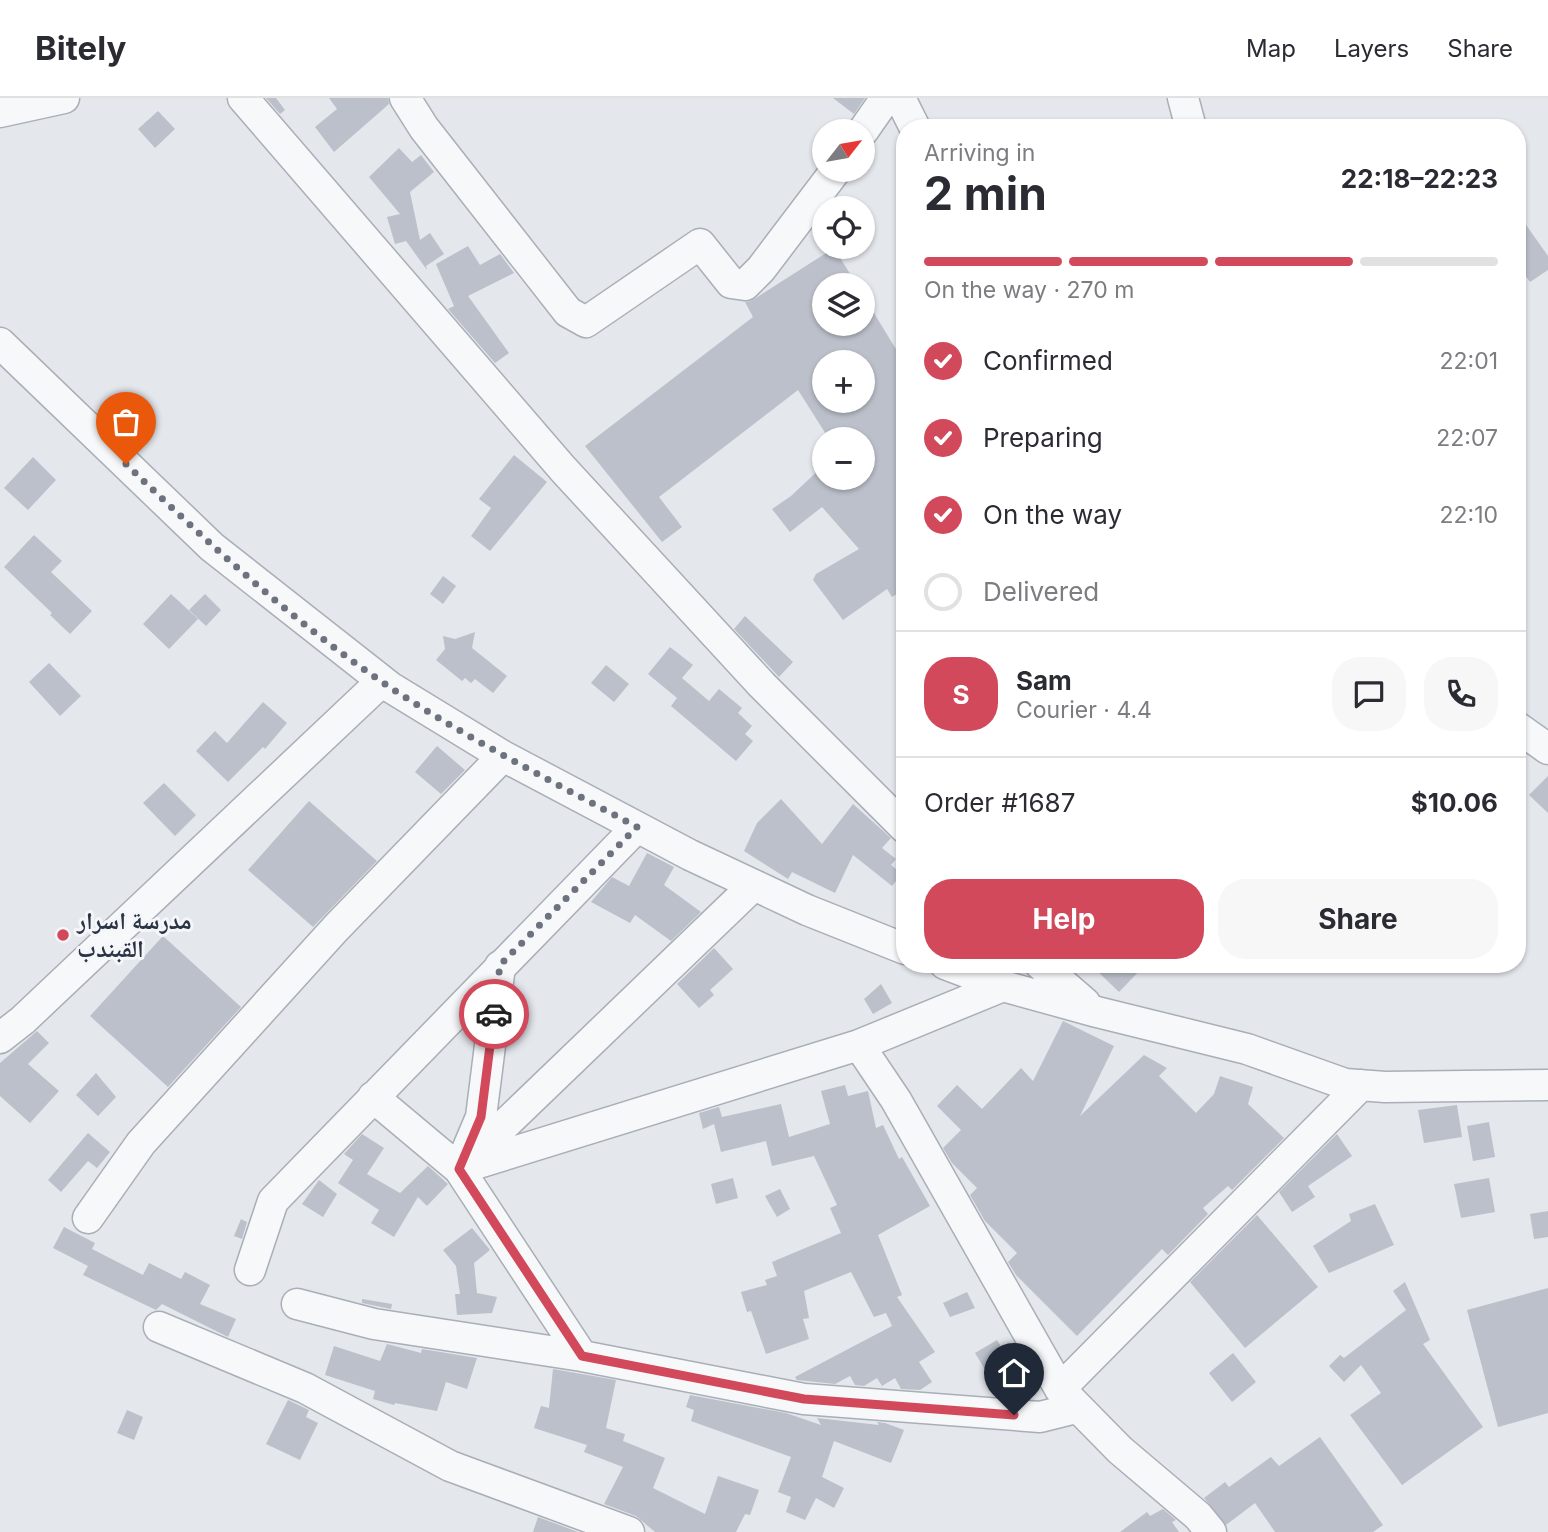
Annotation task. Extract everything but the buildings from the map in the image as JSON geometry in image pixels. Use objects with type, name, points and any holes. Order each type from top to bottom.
[{"type":"street","points":[[0,112],[64,98]]},
{"type":"street","points":[[243,98],[563,469],[762,685],[896,819]]},
{"type":"street","points":[[405,98],[424,128],[568,312],[586,322],[700,244],[731,283],[745,285],[761,269],[827,182]]},
{"type":"street","points":[[871,119],[886,98]]},
{"type":"street","points":[[900,98],[910,119]]},
{"type":"street","points":[[1182,98],[1188,119]]},
{"type":"street","points":[[0,343],[212,547],[382,681],[503,756],[637,827],[754,885],[896,945]]},
{"type":"street","points":[[0,1038],[23,1020],[382,681]]},
{"type":"street","points":[[1526,733],[1548,749]]},
{"type":"street","points":[[88,1218],[150,1132],[336,928],[503,756]]},
{"type":"street","points":[[250,1270],[273,1201],[637,827]]},
{"type":"street","points":[[459,1169],[754,885]]},
{"type":"street","points":[[459,1169],[481,1117],[500,965]]},
{"type":"street","points":[[969,973],[1003,986],[1097,1012],[1247,1049],[1345,1084],[1548,1085]]},
{"type":"street","points":[[1057,973],[1097,1012]]},
{"type":"street","points":[[459,1169],[859,1045],[1003,986]]},
{"type":"street","points":[[859,1045],[896,1100],[1068,1398],[1120,1450],[1198,1516],[1211,1532]]},
{"type":"street","points":[[297,1304],[374,1324],[582,1356],[804,1399],[1040,1417],[1068,1398],[1361,1085]]},
{"type":"street","points":[[373,1097],[459,1169],[582,1356]]},
{"type":"street","points":[[159,1327],[305,1388],[450,1466],[629,1532]]},
{"type":"way so far","points":[[126,464],[212,547],[382,681],[503,756],[637,827],[500,965],[494,1014]]},
{"type":"place","name":"مدرسة اسرار القبندب","points":[[63,935]]},
{"type":"route","points":[[494,1014],[481,1117],[459,1169],[582,1356],[804,1399],[1014,1415]]}]
